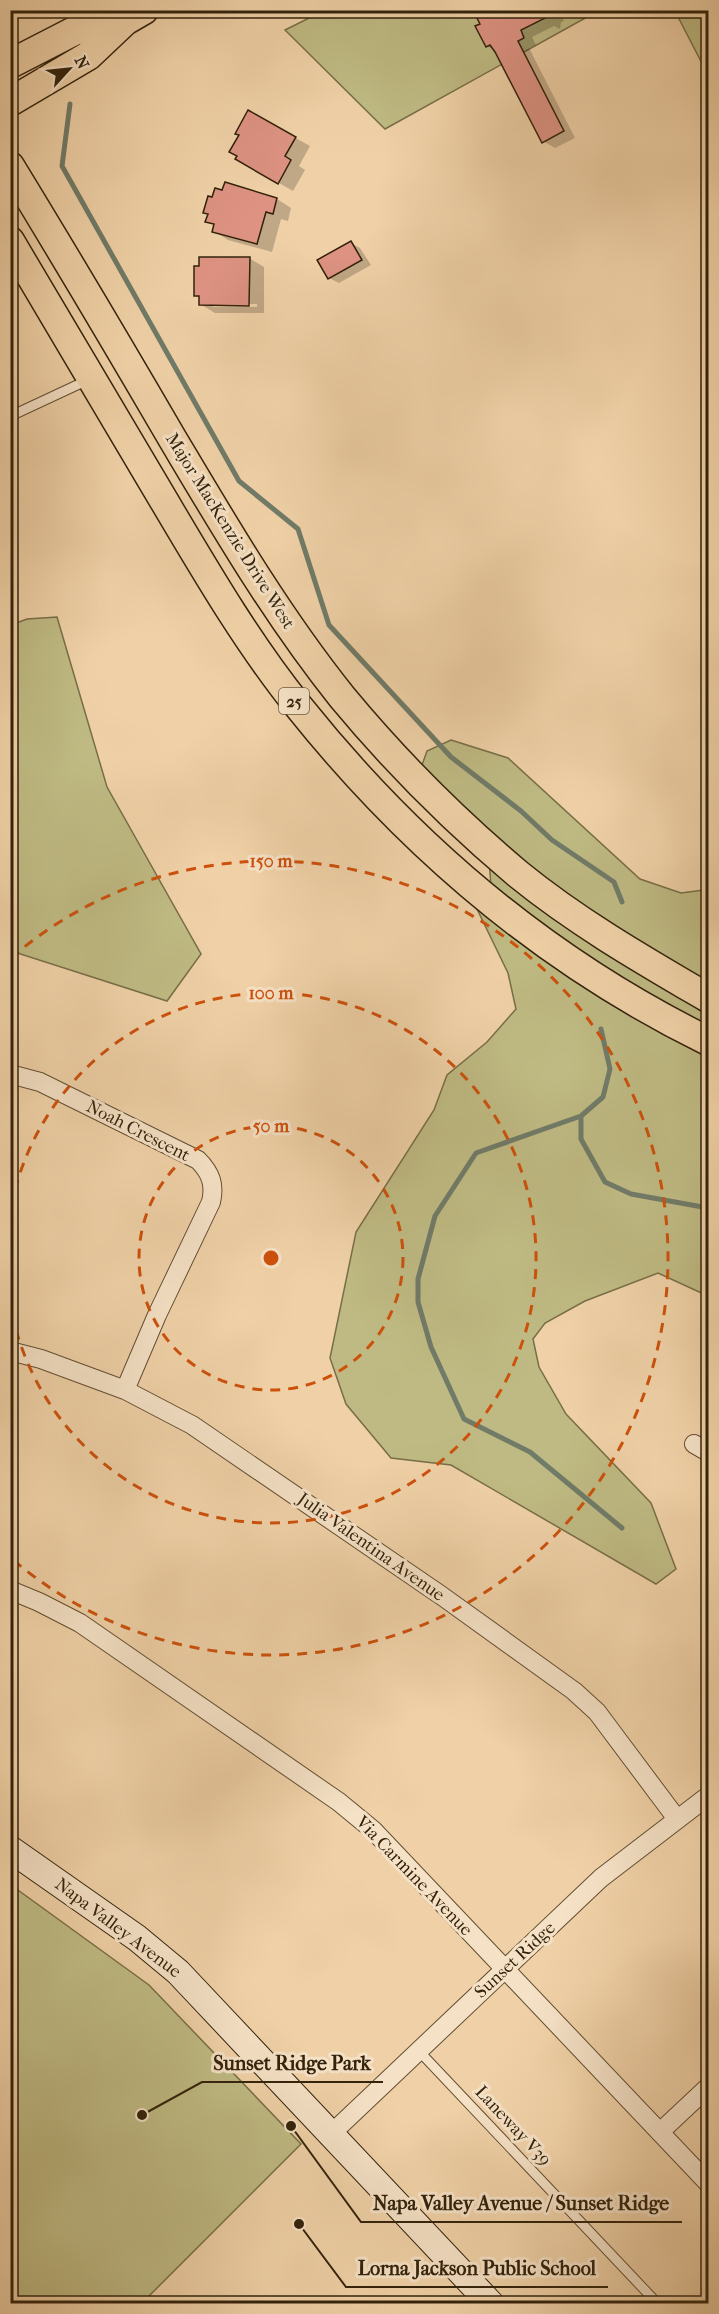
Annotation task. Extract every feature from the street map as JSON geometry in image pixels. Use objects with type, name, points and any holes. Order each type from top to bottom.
[{"type":"main road","points":[[10,64],[80,28],[135,16]]},
{"type":"main road","points":[[10,102],[88,56],[135,16]]},
{"type":"main road","name":"Major MacKenzie Drive West","points":[[10,166],[257,579],[343,697],[393,754],[453,816],[519,874],[574,916],[632,954],[708,998]]},
{"type":"main road","name":"25","points":[[10,241],[191,546],[242,627],[298,706],[396,816],[445,863],[536,937],[604,984],[708,1041]]},
{"type":"street","name":"Noah Crescent","points":[[10,1074],[50,1086],[198,1160],[208,1170],[213,1192],[211,1202],[157,1315],[125,1390]]},
{"type":"street","name":"Julia Valentina Avenue","points":[[10,1351],[41,1359],[125,1390],[192,1425],[235,1452],[442,1596],[574,1691],[597,1712],[677,1819]]},
{"type":"street","name":"Via Carmine Avenue","points":[[10,1590],[80,1623],[339,1802],[374,1830],[708,2183]]},
{"type":"street","name":"Sunset Ridge","points":[[330,2134],[602,1878],[708,1796]]},
{"type":"street","name":"Napa Valley Avenue","points":[[10,1849],[158,1954],[196,1990],[491,2304]]},
{"type":"street","points":[[660,2133],[708,2087]]},
{"type":"lane","points":[[10,413],[15,414],[92,378]]},
{"type":"lane","name":"Laneway V39","points":[[418,2050],[658,2304]]},
{"type":"shaded area","points":[[323,11],[598,11],[385,129],[285,30]]},
{"type":"shaded area","points":[[675,11],[708,11],[708,75]]},
{"type":"shaded area","points":[[57,617],[107,787],[201,954],[167,1001],[11,951],[11,625],[27,619]]},
{"type":"shaded area","points":[[451,740],[508,758],[640,879],[681,893],[708,888],[708,1296],[658,1273],[585,1301],[545,1323],[533,1339],[539,1367],[566,1414],[651,1503],[676,1569],[656,1584],[451,1465],[391,1458],[346,1404],[330,1358],[356,1232],[434,1110],[447,1075],[487,1042],[516,1009],[508,973],[477,909],[491,887],[489,858],[469,815],[422,765],[427,751]]},
{"type":"shaded area","points":[[11,1885],[149,1985],[301,2144],[142,2303],[11,2303]]},
{"type":"building","points":[[506,10],[561,10],[521,30],[524,38],[518,41],[564,131],[542,143],[495,52],[490,45],[486,47],[475,26],[480,24],[477,18],[489,12],[493,17]]},
{"type":"building","points":[[248,110],[296,137],[285,156],[291,160],[278,184],[235,159],[237,156],[229,152],[239,135],[235,134]]},
{"type":"building","points":[[225,182],[277,198],[273,214],[266,212],[257,244],[212,232],[214,224],[205,222],[208,214],[203,213],[208,196],[212,197],[215,188],[222,190]]},
{"type":"building","points":[[351,241],[362,260],[328,279],[317,260]]},
{"type":"building","points":[[199,257],[250,257],[249,306],[199,305],[199,296],[194,296],[194,266],[199,266]]},
{"type":"waterway","points":[[70,104],[62,166],[239,481],[298,529],[329,625],[451,757],[521,811],[552,840],[614,882],[622,902]]},
{"type":"waterway","points":[[601,1029],[610,1069],[603,1097],[581,1116],[476,1153],[435,1216],[418,1279],[418,1302],[431,1347],[464,1419],[530,1452],[622,1528]]},
{"type":"waterway","points":[[581,1116],[581,1139],[605,1182],[631,1194],[708,1208]]},
{"type":"place","name":"Sunset Ridge Park","points":[[142,2115]]},
{"type":"place","name":"Napa Valley Avenue / Sunset Ridge","points":[[291,2126]]},
{"type":"place","name":"Lorna Jackson Public School","points":[[299,2224]]}]
